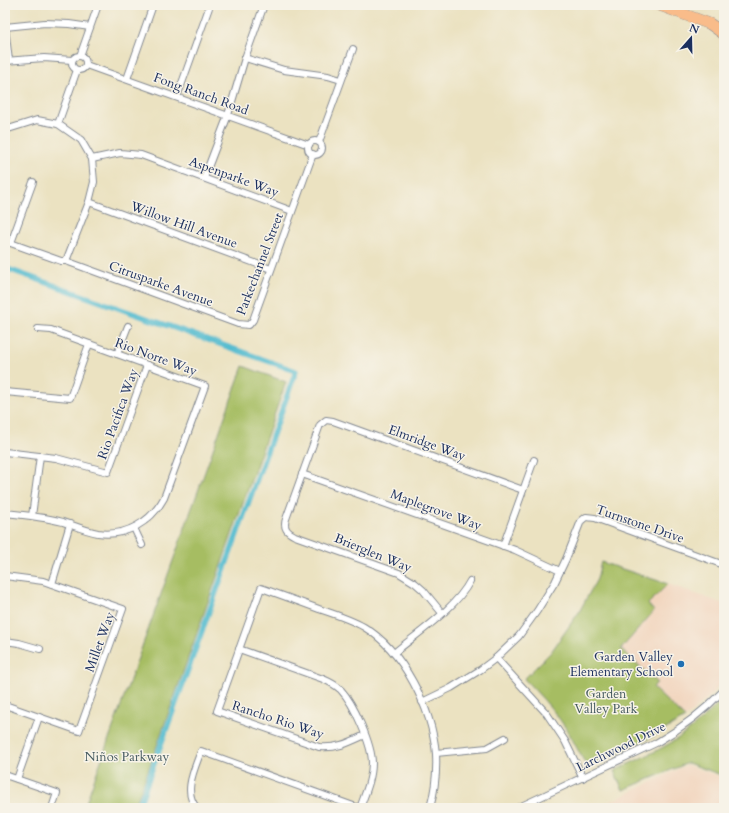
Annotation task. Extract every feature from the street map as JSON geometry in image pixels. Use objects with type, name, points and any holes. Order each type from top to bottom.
[{"type":"highway","points":[[659,5],[710,24],[724,34]]},
{"type":"street","points":[[80,56],[98,5]]},
{"type":"street","points":[[127,79],[153,5]]},
{"type":"street","points":[[177,97],[210,5]]},
{"type":"street","points":[[204,178],[228,115],[245,58],[264,5]]},
{"type":"street","points":[[80,56],[75,57],[72,60],[44,58],[7,61],[5,27],[45,23],[90,27]]},
{"type":"street","points":[[319,142],[353,49]]},
{"type":"street","points":[[77,70],[83,69],[86,65],[84,58],[80,56]]},
{"type":"street","points":[[245,58],[284,70],[328,76],[341,80]]},
{"type":"street","points":[[72,60],[72,65],[77,70]]},
{"type":"street","name":"Fong Ranch Road","points":[[86,65],[309,145]]},
{"type":"street","points":[[58,124],[77,70]]},
{"type":"street","points":[[5,130],[37,120],[58,124],[81,140],[92,160],[94,182],[89,202],[66,261]]},
{"type":"street","points":[[314,141],[319,142],[322,146],[322,150],[317,154],[313,154],[309,149],[309,145],[314,141]]},
{"type":"street","name":"Aspenparke Way","points":[[92,160],[120,153],[141,155],[292,211],[313,154]]},
{"type":"street","points":[[8,242],[33,182]]},
{"type":"street","name":"Willow Hill Avenue","points":[[89,202],[271,269]]},
{"type":"street","name":"Parkechannel Street","points":[[249,325],[253,320],[292,211]]},
{"type":"street","name":"Citrusparke Avenue","points":[[8,242],[62,262],[66,261],[238,324],[249,325]]},
{"type":"street","points":[[117,354],[128,326]]},
{"type":"street","name":"Rio Norte Way","points":[[38,329],[51,330],[204,386],[164,498],[160,505],[148,518],[134,528]]},
{"type":"street","points":[[5,392],[70,398],[89,344]]},
{"type":"street","name":"Rio Pacifica Way","points":[[40,456],[76,463],[108,472],[147,365]]},
{"type":"street","name":"Elmridge Way","points":[[302,474],[318,429],[322,422],[329,420],[523,490]]},
{"type":"street","points":[[5,452],[40,456],[32,516]]},
{"type":"street","points":[[503,546],[534,460]]},
{"type":"street","name":"Brierglen Way","points":[[302,474],[284,522],[285,529],[291,534],[409,578],[423,590],[442,613]]},
{"type":"street","name":"Maplegrove Way","points":[[302,474],[503,546],[560,572]]},
{"type":"street","points":[[5,513],[32,516],[70,524],[89,531],[106,534],[124,532],[134,528],[142,545]]},
{"type":"street","name":"Turnstone Drive","points":[[422,702],[466,680],[496,658],[519,636],[544,600],[560,572],[580,521],[586,517],[590,517],[724,565]]},
{"type":"street","points":[[52,584],[70,524]]},
{"type":"street","name":"Millet Way","points":[[5,576],[29,578],[52,584],[123,609],[79,731],[39,717]]},
{"type":"street","points":[[430,808],[436,780],[436,753],[430,723],[422,702],[406,671],[394,653],[461,596],[470,581]]},
{"type":"street","name":"Rancho Rio Way","points":[[366,735],[342,745],[327,748],[319,747],[217,711],[262,588],[354,622],[376,635],[394,653]]},
{"type":"street","points":[[5,641],[24,644],[40,649]]},
{"type":"street","points":[[197,808],[192,803],[190,785],[201,750],[360,808],[372,772],[372,755],[366,735],[346,696],[334,684],[239,649]]},
{"type":"street","points":[[496,658],[547,714],[565,741],[583,778]]},
{"type":"street","name":"Larchwood Drive","points":[[517,808],[583,778],[674,733],[702,712],[724,690]]},
{"type":"street","points":[[5,706],[39,717],[17,779]]},
{"type":"street","points":[[436,753],[486,748],[505,738]]},
{"type":"street","points":[[5,775],[57,793],[52,808]]},
{"type":"shaded area","name":"Garden Valley Elementary School","points":[[668,584],[724,604],[724,679],[712,694],[685,718],[653,688],[657,682],[621,649],[654,611],[648,604]]},
{"type":"shaded area","points":[[687,765],[724,778],[724,808],[597,808]]},
{"type":"green space","name":"Niños Parkway","points":[[243,366],[286,382],[143,785],[134,808],[84,808]]},
{"type":"green space","name":"Garden Valley Park","points":[[601,562],[668,584],[648,604],[654,611],[621,649],[657,682],[653,688],[685,718],[654,736],[588,767],[560,720],[546,702],[524,679],[551,652],[579,612],[597,579]]},
{"type":"green space","points":[[724,697],[724,776],[688,763],[623,790],[614,771],[656,751],[680,737],[703,718]]},
{"type":"waterway","points":[[5,268],[296,371],[138,808]]},
{"type":"place","name":"Garden Valley Elementary School","points":[[681,664]]}]
